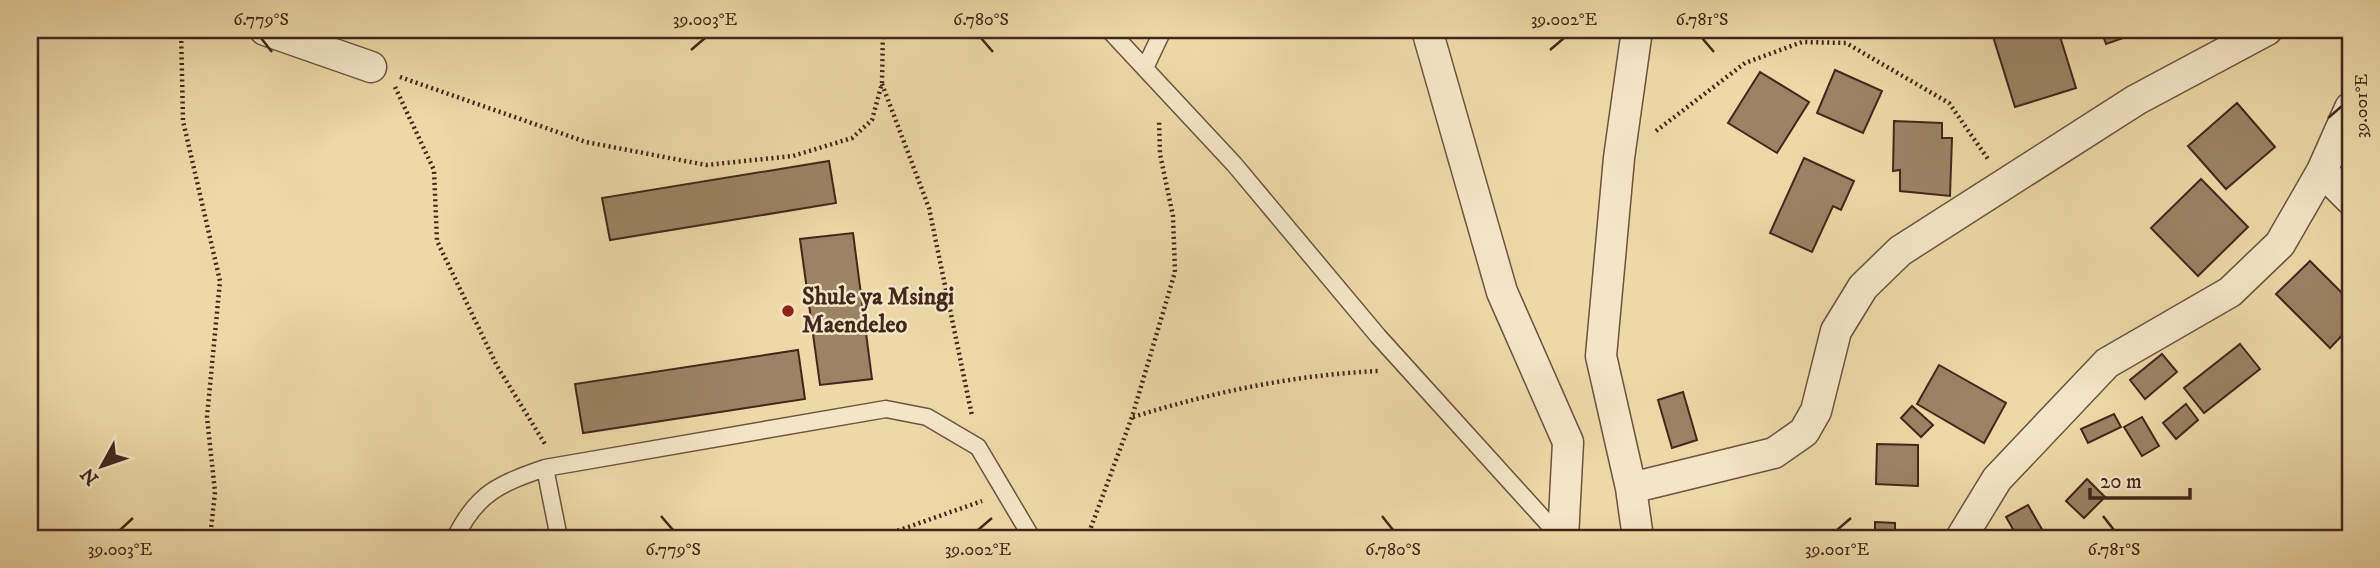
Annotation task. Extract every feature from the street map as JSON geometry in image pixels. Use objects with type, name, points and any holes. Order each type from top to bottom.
[{"type":"street","points":[[265,30],[380,70]]},
{"type":"street","points":[[1427,30],[1502,292],[1567,442],[1562,538]]},
{"type":"street","points":[[1637,30],[1619,158],[1601,355],[1631,488],[1638,538]]},
{"type":"street","points":[[1631,488],[1774,453],[1804,432],[1816,411],[1836,331],[1863,287],[1900,251],[2136,100],[2267,30]]},
{"type":"street","points":[[1961,538],[1997,479],[2107,363],[2231,292],[2280,243],[2322,171],[2350,108]]},
{"type":"street","points":[[2322,171],[2350,199]]},
{"type":"lane","points":[[1109,30],[1234,164],[1408,370],[1562,538]]},
{"type":"lane","points":[[1145,68],[1163,30]]},
{"type":"lane","points":[[455,538],[469,509],[507,481],[552,467],[886,409],[928,417],[978,447],[1032,538]]},
{"type":"lane","points":[[552,467],[559,538]]},
{"type":"path","points":[[181,30],[183,121],[220,281],[207,417],[215,492],[210,538]]},
{"type":"path","points":[[380,70],[586,142],[706,165],[793,156],[852,138],[872,120],[882,83],[883,30]]},
{"type":"path","points":[[1619,158],[1745,63],[1802,42],[1846,43],[1949,103],[2007,185]]},
{"type":"path","points":[[380,70],[434,170],[437,241],[497,366],[552,467]]},
{"type":"path","points":[[1087,538],[1132,417],[1175,272],[1173,216],[1160,154],[1157,82]]},
{"type":"path","points":[[882,83],[929,208],[978,447]]},
{"type":"path","points":[[1132,417],[1194,398],[1316,374],[1408,370]]},
{"type":"path","points":[[877,538],[1006,492]]},
{"type":"building","points":[[1991,30],[2058,30],[2076,88],[2015,107]]},
{"type":"building","points":[[2101,30],[2130,30],[2132,35],[2106,44]]},
{"type":"building","points":[[1835,70],[1882,91],[1863,133],[1817,113]]},
{"type":"building","points":[[1760,72],[1809,102],[1777,153],[1728,123]]},
{"type":"building","points":[[2237,103],[2275,147],[2226,189],[2188,146]]},
{"type":"building","points":[[1894,121],[1942,123],[1942,138],[1952,138],[1950,196],[1900,191],[1900,170],[1893,171]]},
{"type":"building","points":[[1804,158],[1854,181],[1841,210],[1833,206],[1812,252],[1770,233]]},
{"type":"building","points":[[829,161],[836,203],[610,240],[602,198]]},
{"type":"building","points":[[2201,179],[2248,227],[2198,276],[2151,228]]},
{"type":"building","points":[[853,233],[872,379],[820,385],[800,239]]},
{"type":"building","points":[[2310,261],[2350,301],[2350,327],[2330,348],[2276,294]]},
{"type":"building","points":[[2240,344],[2260,369],[2204,413],[2184,388]]},
{"type":"building","points":[[798,350],[805,399],[583,433],[575,384]]},
{"type":"building","points":[[2162,354],[2177,372],[2145,399],[2130,380]]},
{"type":"building","points":[[1939,365],[2006,403],[1984,443],[1917,404]]},
{"type":"building","points":[[1683,392],[1697,440],[1672,448],[1658,400]]},
{"type":"building","points":[[2186,404],[2198,420],[2176,439],[2163,423]]},
{"type":"building","points":[[1912,406],[1933,425],[1921,437],[1901,418]]},
{"type":"building","points":[[2114,414],[2121,427],[2088,443],[2081,429]]},
{"type":"building","points":[[2142,417],[2159,446],[2142,456],[2124,427]]},
{"type":"building","points":[[1877,444],[1918,445],[1918,486],[1876,484]]},
{"type":"building","points":[[2087,479],[2105,497],[2084,518],[2066,501]]},
{"type":"building","points":[[2028,505],[2047,538],[2018,538],[2006,517]]},
{"type":"building","points":[[1875,522],[1895,523],[1895,538],[1875,538]]},
{"type":"building","points":[[1870,535],[1870,538],[1790,538]]},
{"type":"place","name":"Shule ya Msingi Maendeleo","points":[[788,311]]}]
